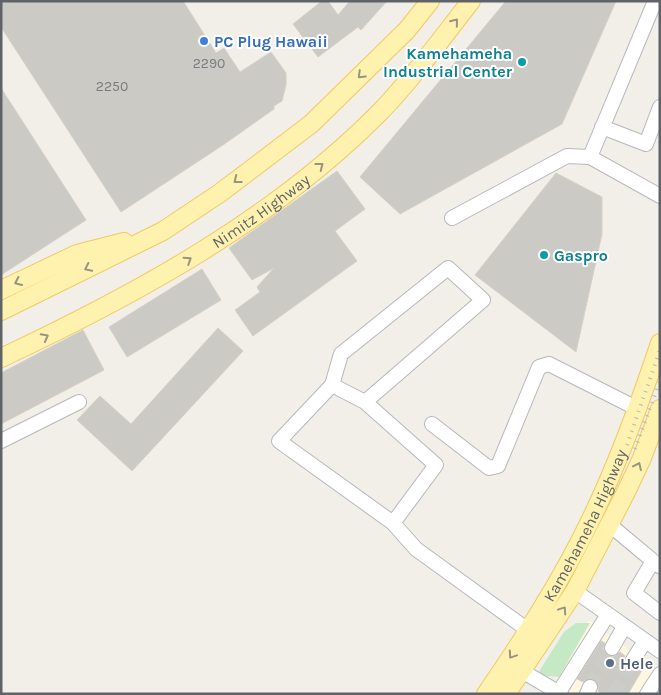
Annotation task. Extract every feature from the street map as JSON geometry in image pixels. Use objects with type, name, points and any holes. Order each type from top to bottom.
[{"type":"main road","points":[[1,311],[163,231],[220,193],[311,124],[406,30],[430,1]]},
{"type":"main road","name":"Nimitz Highway","points":[[1,358],[178,267],[262,212],[330,158],[381,111],[471,1]]},
{"type":"main road","points":[[1,290],[77,254],[163,231]]},
{"type":"main road","name":"Kamehameha Highway","points":[[506,694],[522,671],[561,578],[592,518],[638,409],[660,343]]},
{"type":"main road","name":"Kamehameha Highway","points":[[486,694],[575,591],[610,525],[642,458],[660,409]]},
{"type":"lane","points":[[590,157],[654,1]]},
{"type":"lane","points":[[602,127],[646,144],[660,108]]},
{"type":"lane","points":[[452,218],[567,156],[590,157],[660,196]]},
{"type":"lane","points":[[365,402],[483,300],[448,268],[341,354],[332,385],[279,441],[394,523],[416,549],[536,636]]},
{"type":"lane","points":[[432,424],[489,468],[498,466],[539,368],[549,364],[638,409]]},
{"type":"lane","points":[[332,385],[365,402],[436,465],[394,523]]},
{"type":"lane","points":[[1,441],[79,402]]},
{"type":"lane","points":[[610,525],[656,563],[634,593],[660,613]]},
{"type":"lane","points":[[575,591],[607,616],[660,651]]},
{"type":"lane","points":[[522,671],[560,693],[607,616]]},
{"type":"lane","points":[[612,648],[624,627]]},
{"type":"lane","points":[[633,660],[645,641]]},
{"type":"lane","points":[[647,694],[660,674]]},
{"type":"shaded area","points":[[589,620],[660,672],[660,694],[549,694]]},
{"type":"green space","points":[[576,623],[590,623],[559,677],[539,675],[540,670],[564,632]]},
{"type":"building","points":[[1,1],[183,1],[216,53],[224,48],[240,72],[271,52],[286,73],[286,85],[282,101],[274,106],[274,109],[223,145],[121,212],[1,27]]},
{"type":"building","points":[[322,1],[328,1],[338,15],[350,1],[387,1],[361,30],[358,27],[318,57],[293,24]]},
{"type":"building","name":"Kamehameha Industrial Center","points":[[506,1],[616,1],[562,124],[400,214],[360,177]]},
{"type":"building","points":[[1,88],[86,220],[1,275]]},
{"type":"building","points":[[337,171],[365,209],[335,231],[357,261],[253,336],[235,310],[260,292],[257,287],[274,268],[252,280],[229,248]]},
{"type":"building","name":"Gaspro","points":[[556,173],[602,197],[602,234],[576,352],[475,275]]},
{"type":"building","points":[[202,269],[221,300],[127,357],[109,327]]},
{"type":"building","points":[[218,328],[243,351],[132,471],[77,420],[100,396],[131,424]]},
{"type":"building","points":[[83,330],[104,370],[1,424],[1,373]]},
{"type":"building","name":"Hele","points":[[601,641],[605,643],[603,649],[607,655],[613,657],[620,652],[625,656],[625,664],[629,668],[637,668],[640,665],[644,667],[628,694],[602,694],[598,691],[599,685],[594,679],[588,678],[583,682],[577,679]]},
{"type":"tunnel","points":[[590,687],[612,648]]},
{"type":"tunnel","points":[[614,694],[633,660]]},
{"type":"railway","points":[[627,445],[660,350]]},
{"type":"railway","points":[[635,449],[660,381]]},
{"type":"place","name":"PC Plug Hawaii","points":[[204,41]]},
{"type":"place","name":"Kamehameha Industrial Center","points":[[522,62]]},
{"type":"place","name":"Gaspro","points":[[544,255]]},
{"type":"place","name":"Hele","points":[[610,663]]}]
